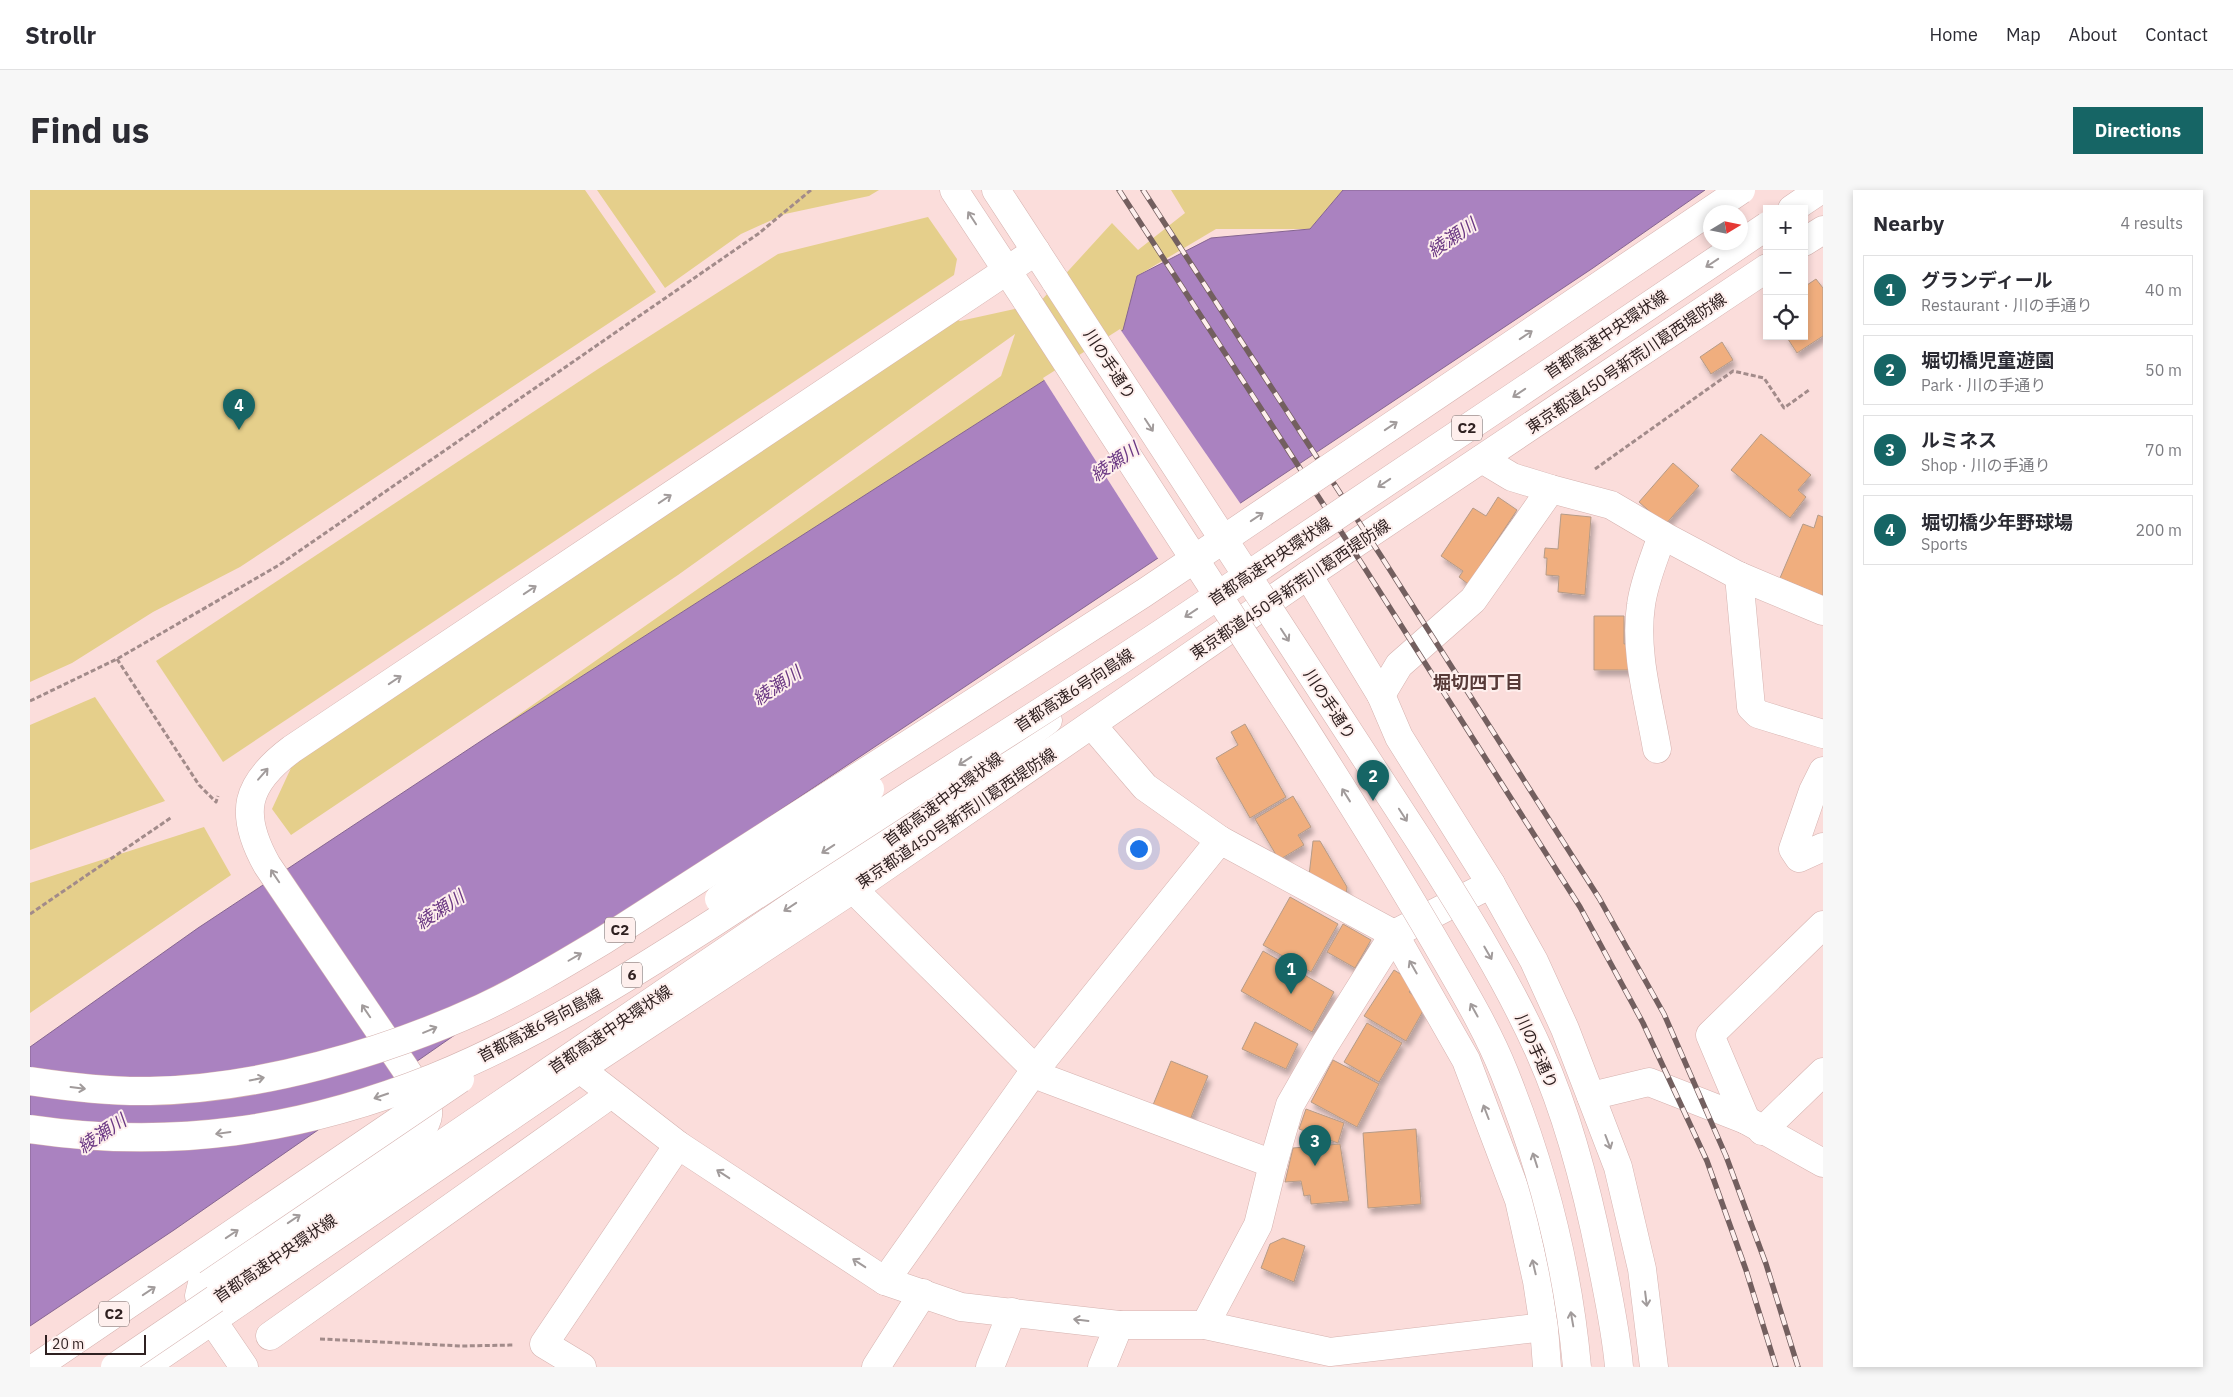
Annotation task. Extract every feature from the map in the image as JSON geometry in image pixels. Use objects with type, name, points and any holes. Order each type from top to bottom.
[{"type":"main road","points":[[954,190],[1244,634],[1394,871],[1476,1014],[1504,1072],[1536,1161],[1557,1240],[1573,1325],[1577,1367]]},
{"type":"main road","name":"川の手通り","points":[[996,190],[1421,843],[1504,981],[1540,1054],[1582,1173],[1610,1305],[1618,1367]]},
{"type":"main road","name":"C2","points":[[30,1081],[98,1090],[150,1091],[196,1088],[247,1081],[355,1055],[419,1034],[482,1008],[537,980],[604,940],[1144,593],[1741,190]]},
{"type":"main road","points":[[1798,205],[1820,190]]},
{"type":"main road","name":"首都高速中央環状線","points":[[114,1367],[899,833],[1167,630],[1763,229]]},
{"type":"main road","points":[[1808,239],[1823,230]]},
{"type":"main road","points":[[244,1367],[198,1296],[203,1279],[414,1139],[427,1123],[429,1117],[427,1103],[423,1095],[267,865],[253,837],[250,820],[252,794],[258,780],[292,749],[1036,251]]},
{"type":"main road","name":"東京都道450号新荒川葛西堤防線","points":[[144,1367],[580,1069],[853,889],[1308,575],[1763,271]]},
{"type":"main road","points":[[1482,459],[1512,477],[1556,491],[1611,504],[1662,535],[1739,576],[1823,611]]},
{"type":"main road","points":[[1381,695],[1400,665],[1473,600],[1556,491]]},
{"type":"main road","points":[[1657,749],[1640,651],[1638,626],[1641,602],[1662,535]]},
{"type":"main road","points":[[1308,575],[1381,695],[1398,737],[1491,884],[1534,961],[1565,1029],[1620,1176],[1642,1269],[1654,1367]]},
{"type":"main road","points":[[1739,576],[1751,707],[1758,714],[1823,734]]},
{"type":"main road","name":"C2","points":[[36,1367],[621,969],[1144,593]]},
{"type":"main road","name":"首都高速6号向島線","points":[[30,1129],[93,1136],[154,1138],[201,1136],[256,1129],[314,1117],[449,1071],[485,1055],[550,1021],[630,976],[1167,630]]},
{"type":"main road","points":[[1092,725],[1145,787],[1220,840],[1394,934],[1470,1068],[1519,1200],[1537,1282],[1544,1327],[1547,1367]]},
{"type":"main road","points":[[1823,771],[1813,791],[1793,849],[1799,858],[1823,847]]},
{"type":"main road","points":[[885,1281],[1035,1070],[1220,840]]},
{"type":"main road","points":[[1205,1325],[1258,1225],[1290,1105],[1322,1049],[1394,934],[1491,884]]},
{"type":"main road","points":[[853,889],[1044,1078],[1273,1164]]},
{"type":"main road","points":[[1754,1126],[1710,1035],[1823,925]]},
{"type":"main road","points":[[580,1069],[678,1145],[885,1281],[961,1307],[1119,1324],[1205,1325],[1330,1360],[1544,1327]]},
{"type":"main road","points":[[1754,1126],[1823,1072]]},
{"type":"main road","points":[[1591,1096],[1649,1082],[1754,1126],[1823,1163]]},
{"type":"main road","points":[[270,1336],[611,1094]]},
{"type":"main road","points":[[582,1367],[544,1344],[678,1145]]},
{"type":"main road","points":[[876,1367],[923,1293]]},
{"type":"main road","points":[[990,1367],[1012,1312]]},
{"type":"main road","points":[[1102,1367],[1119,1324]]},
{"type":"path","points":[[30,701],[116,659],[279,565],[758,234],[810,190]]},
{"type":"path","points":[[1556,491],[1733,371],[1764,378],[1784,408],[1809,390]]},
{"type":"path","points":[[116,659],[199,785],[216,802]]},
{"type":"path","points":[[30,914],[172,817]]},
{"type":"path","points":[[318,1339],[462,1346],[544,1344]]},
{"type":"shaded area","points":[[30,190],[585,190],[656,292],[240,567],[153,612],[72,663],[30,682]]},
{"type":"shaded area","points":[[597,190],[879,190],[869,196],[785,214],[741,234],[665,288]]},
{"type":"shaded area","points":[[1171,190],[1343,190],[1310,229],[1216,229],[1137,276],[1124,330],[490,735],[1001,376],[1015,334],[678,575],[291,835],[272,809],[297,755],[947,315],[960,321],[1038,304],[1112,223],[1138,250],[1185,213]]},
{"type":"shaded area","points":[[928,217],[957,259],[954,275],[223,762],[156,661],[598,369],[778,254]]},
{"type":"shaded area","points":[[95,697],[165,801],[30,850],[30,725]]},
{"type":"shaded area","points":[[204,827],[231,875],[30,1013],[30,883]]},
{"type":"water","name":"綾瀬川","points":[[1343,190],[1705,190],[1593,268],[747,832],[174,1230],[30,1326],[30,1047],[198,928],[490,735],[1123,330],[1137,276],[1211,238],[1310,229]]},
{"type":"pier","points":[[1120,329],[1242,506],[1159,560],[1043,378]]},
{"type":"building","points":[[1816,279],[1823,288],[1823,336],[1797,353],[1789,340],[1808,340],[1808,284]]},
{"type":"building","points":[[1722,342],[1733,360],[1711,374],[1700,357]]},
{"type":"building","points":[[1761,434],[1811,475],[1798,490],[1806,497],[1790,518],[1731,470]]},
{"type":"building","points":[[1673,463],[1699,486],[1665,525],[1639,502]]},
{"type":"building","points":[[1498,497],[1517,510],[1468,584],[1459,577],[1463,571],[1441,556],[1473,508],[1486,516]]},
{"type":"building","points":[[1561,514],[1591,517],[1585,595],[1558,592],[1559,576],[1546,575],[1547,558],[1544,558],[1545,548],[1558,549]]},
{"type":"building","points":[[1818,515],[1823,517],[1823,596],[1780,578],[1803,524],[1814,528]]},
{"type":"building","points":[[1594,616],[1624,616],[1624,644],[1631,643],[1631,670],[1594,670]]},
{"type":"building","points":[[1245,724],[1286,797],[1250,818],[1216,758],[1238,745],[1231,732]]},
{"type":"building","points":[[1293,796],[1311,827],[1298,835],[1304,845],[1279,860],[1255,819]]},
{"type":"building","points":[[1313,841],[1320,841],[1347,887],[1346,896],[1309,876]]},
{"type":"building","points":[[1290,897],[1338,924],[1311,972],[1263,945]]},
{"type":"building","points":[[1343,924],[1371,940],[1355,968],[1327,952]]},
{"type":"building","points":[[1263,951],[1334,992],[1312,1032],[1241,991]]},
{"type":"building","points":[[1394,970],[1407,978],[1413,987],[1409,992],[1417,998],[1423,1011],[1406,1041],[1364,1016]]},
{"type":"building","points":[[1255,1022],[1298,1044],[1286,1069],[1242,1049]]},
{"type":"building","points":[[1367,1023],[1402,1043],[1379,1082],[1344,1062]]},
{"type":"building","points":[[1333,1060],[1379,1084],[1357,1127],[1311,1102]]},
{"type":"building","points":[[1171,1061],[1208,1076],[1190,1120],[1153,1105]]},
{"type":"building","points":[[1306,1109],[1344,1123],[1338,1143],[1299,1129]]},
{"type":"building","points":[[1416,1129],[1421,1204],[1368,1208],[1363,1133]]},
{"type":"building","points":[[1340,1144],[1349,1201],[1311,1204],[1310,1195],[1304,1196],[1301,1181],[1285,1182],[1293,1148]]},
{"type":"building","points":[[1283,1238],[1305,1246],[1294,1282],[1261,1268],[1270,1244]]},
{"type":"railway","points":[[1119,190],[1364,567],[1580,907],[1643,1023],[1707,1161],[1746,1270],[1776,1367]]},
{"type":"railway","points":[[1143,190],[1381,556],[1599,898],[1664,1014],[1726,1156],[1766,1264],[1798,1367]]},
{"type":"place","name":"堀切橋少年野球場","points":[[239,430]]},
{"type":"place","name":"堀切橋児童遊園","points":[[1373,801]]},
{"type":"place","name":"グランディール","points":[[1291,994]]},
{"type":"place","name":"ルミネス","points":[[1315,1166]]},
{"type":"district","name":"堀切四丁目","points":[[1478,683]]}]
